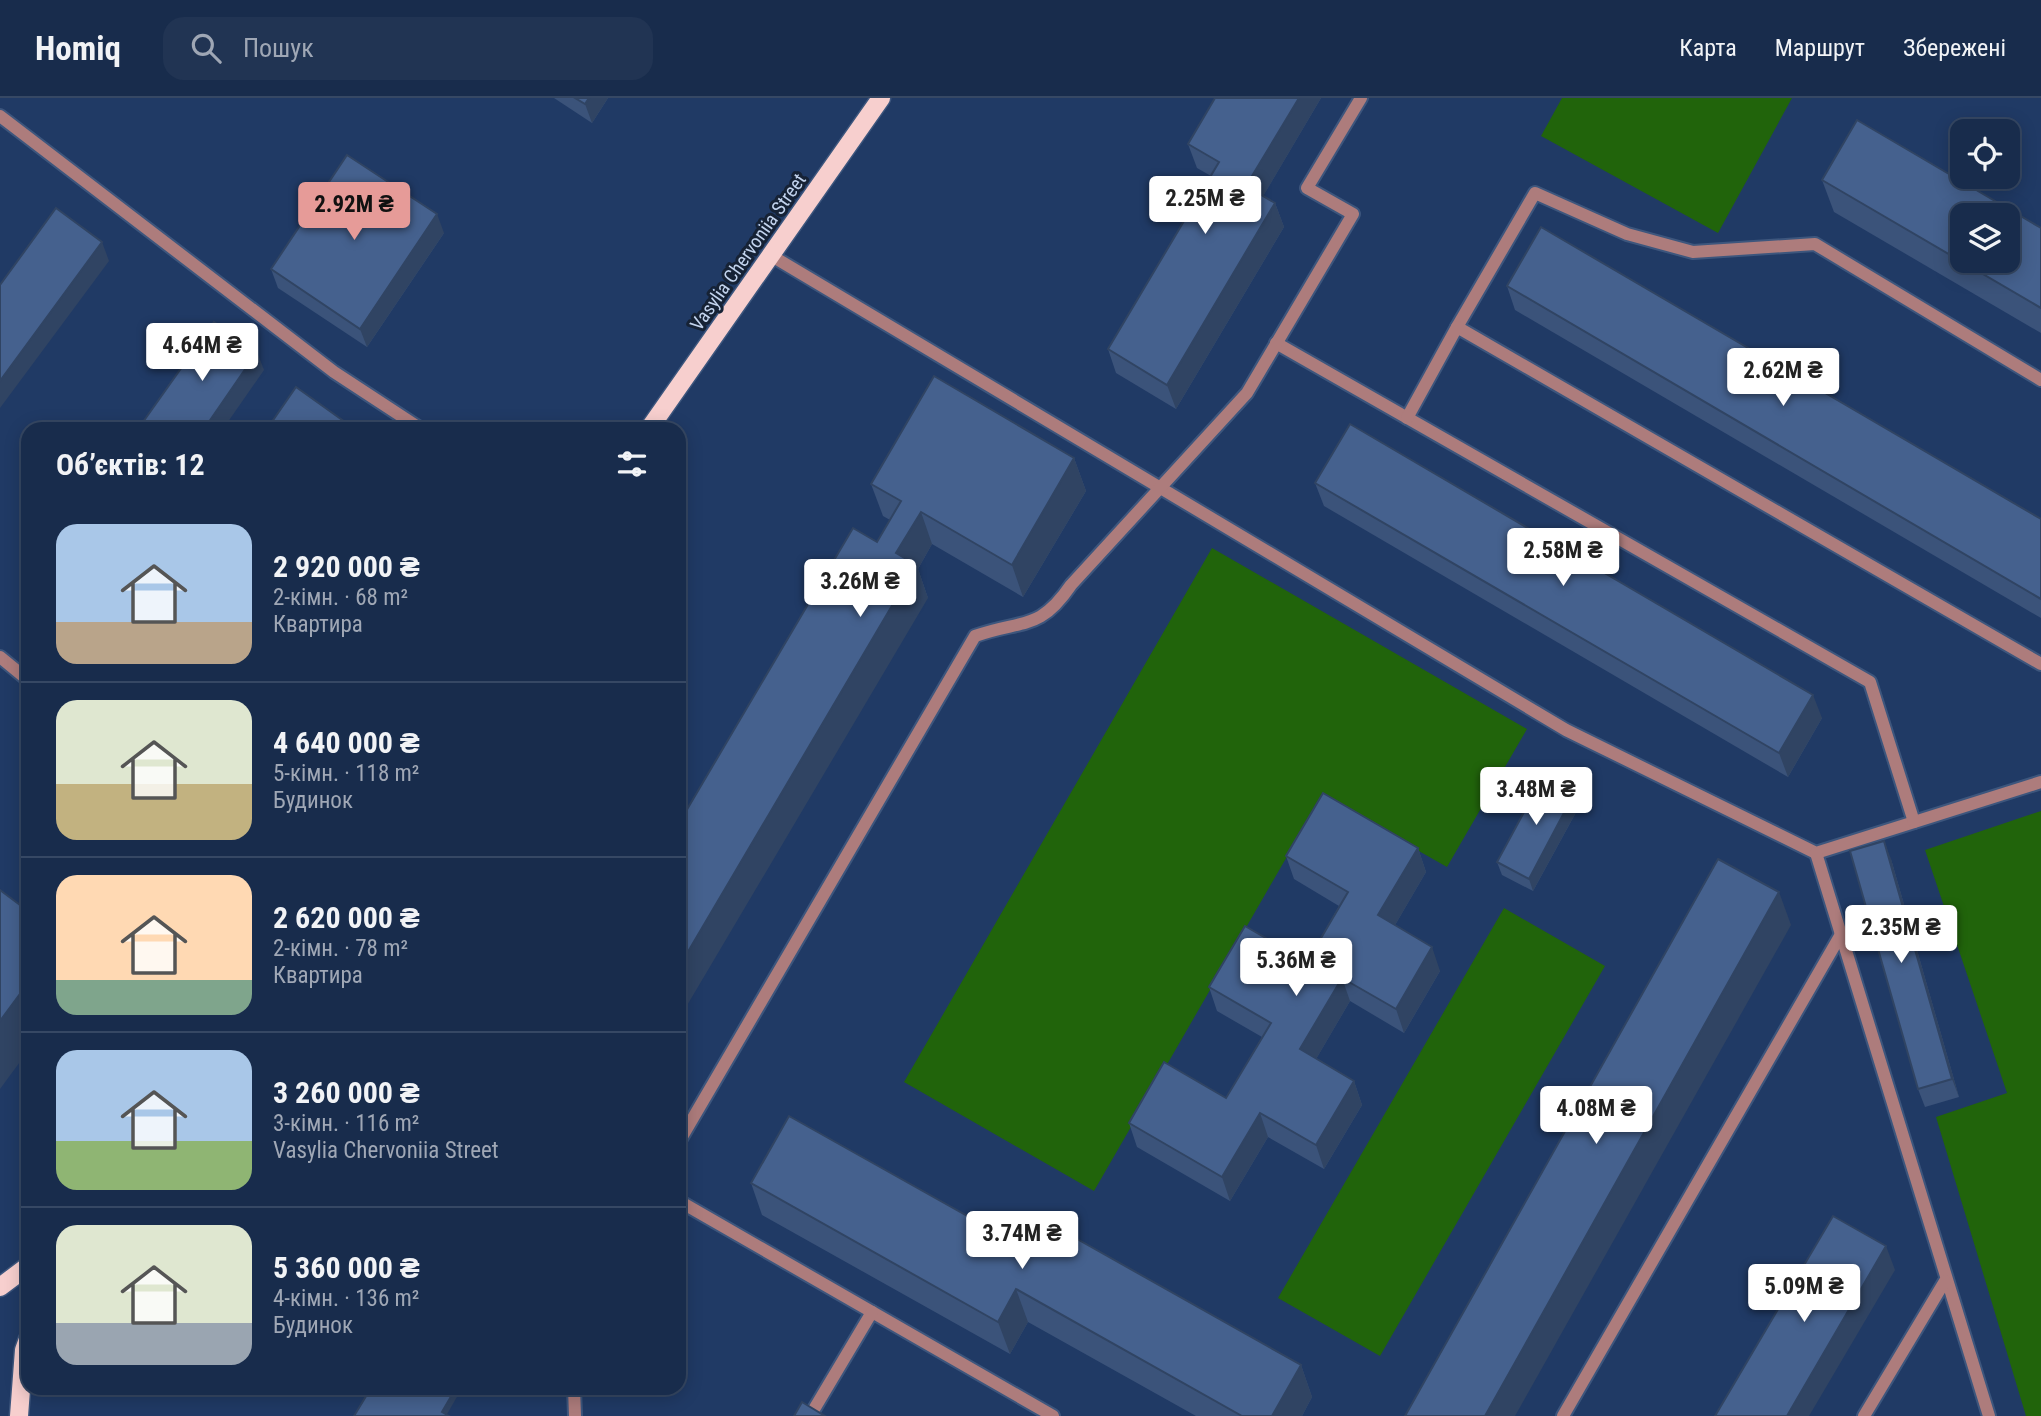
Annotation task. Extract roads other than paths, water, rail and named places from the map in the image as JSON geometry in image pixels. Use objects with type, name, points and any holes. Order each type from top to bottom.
[{"type":"main road","name":"Vasylia Chervoniia Street","points":[[654,422],[881,98]]},
{"type":"main road","points":[[0,1287],[21,1271]]},
{"type":"main road","points":[[19,1416],[21,1390]]},
{"type":"lane","points":[[686,1130],[975,636],[1005,625],[1024,625],[1050,613],[1071,585],[1247,393],[1353,214],[1307,188],[1361,98]]},
{"type":"lane","points":[[0,117],[334,372],[410,422]]},
{"type":"lane","points":[[1407,418],[1535,193],[1627,234],[1693,252],[1815,244],[2041,380]]},
{"type":"lane","points":[[772,256],[876,315],[1160,489],[1566,730],[1816,853],[2041,782]]},
{"type":"lane","points":[[1457,327],[2041,664]]},
{"type":"lane","points":[[1276,343],[1870,682],[1914,822]]},
{"type":"lane","points":[[0,657],[21,674]]},
{"type":"lane","points":[[1816,853],[1945,1281],[1989,1416]]},
{"type":"lane","points":[[1563,1416],[1840,936]]},
{"type":"lane","points":[[686,1205],[1053,1416]]},
{"type":"lane","points":[[1864,1416],[1945,1281]]},
{"type":"lane","points":[[810,1416],[872,1312]]},
{"type":"lane","points":[[574,1395],[575,1416]]}]
